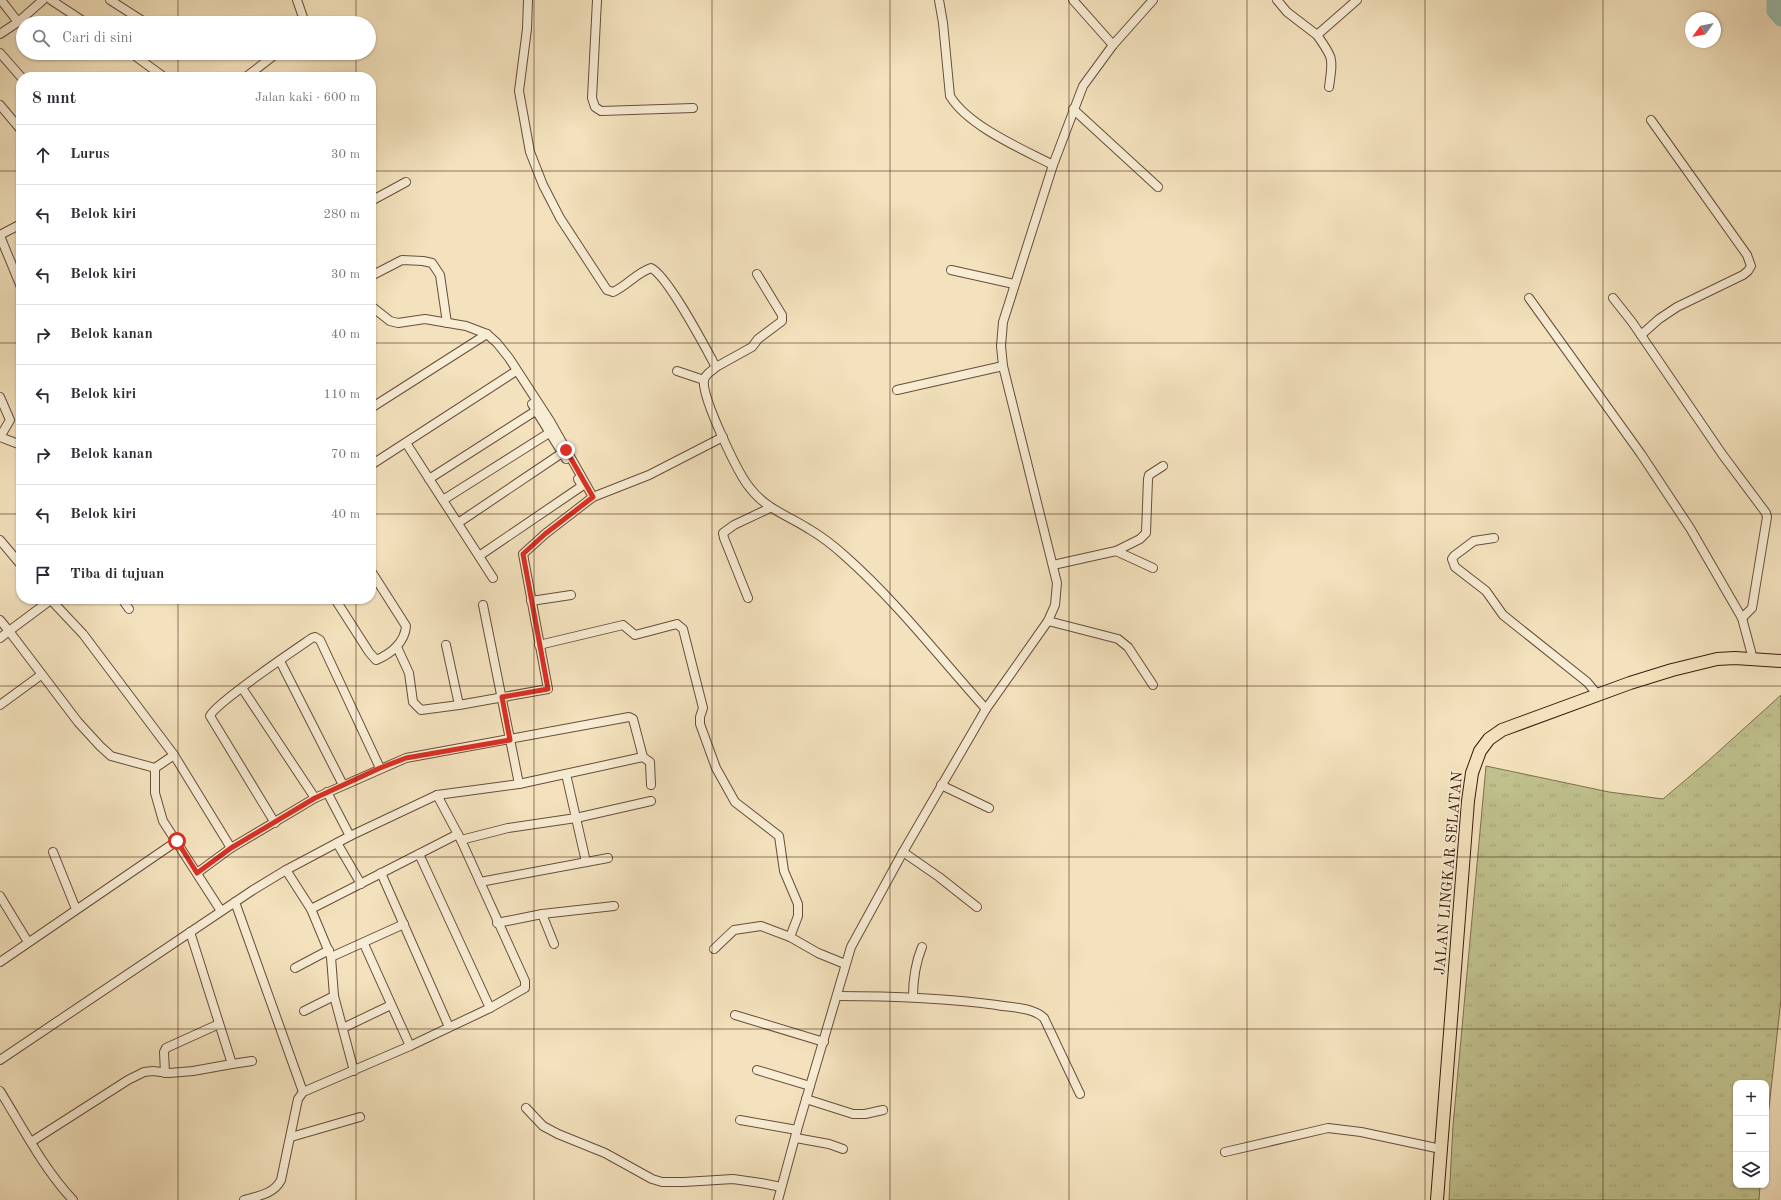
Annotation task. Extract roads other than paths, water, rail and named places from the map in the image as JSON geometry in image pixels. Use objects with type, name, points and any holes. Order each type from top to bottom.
[{"type":"highway","name":"JALAN LINGKAR SELATAN","points":[[1437,1200],[1472,773],[1480,751],[1489,739],[1502,730],[1672,670],[1717,659],[1781,661]]},
{"type":"street","points":[[1,0],[16,19]]},
{"type":"street","points":[[25,16],[43,0]]},
{"type":"street","points":[[51,0],[75,16]]},
{"type":"street","points":[[110,0],[135,16]]},
{"type":"street","points":[[297,0],[303,16]]},
{"type":"street","points":[[528,0],[527,29],[519,91],[530,152],[543,185],[560,218],[607,290],[613,292],[620,289],[644,270],[651,268],[657,271],[716,367]]},
{"type":"street","points":[[597,0],[592,98],[594,107],[601,111],[694,108]]},
{"type":"street","points":[[939,0],[943,23],[950,96],[956,106],[966,115],[1004,140],[1053,165]]},
{"type":"street","points":[[1073,0],[1113,45]]},
{"type":"street","points":[[778,1200],[851,947],[941,785],[986,709],[1048,621],[1055,605],[1057,583],[1003,366],[1001,336],[1003,322],[1053,165],[1083,86],[1113,45],[1153,0]]},
{"type":"street","points":[[1277,0],[1287,12],[1317,35],[1332,58],[1329,87]]},
{"type":"street","points":[[1317,35],[1357,0]]},
{"type":"street","points":[[0,34],[16,23]]},
{"type":"street","points":[[0,54],[16,72]]},
{"type":"street","points":[[141,60],[157,72]]},
{"type":"street","points":[[252,72],[268,60]]},
{"type":"street","points":[[0,105],[16,124]]},
{"type":"street","points":[[1073,109],[1158,187]]},
{"type":"street","points":[[1641,335],[1659,319],[1677,307],[1743,275],[1751,266],[1747,254],[1651,120]]},
{"type":"street","points":[[376,198],[406,182]]},
{"type":"street","points":[[16,227],[0,236],[16,275]]},
{"type":"street","points":[[376,273],[402,260],[423,261],[432,264],[440,274],[446,322]]},
{"type":"street","points":[[951,270],[1014,284]]},
{"type":"street","points":[[757,274],[782,315],[782,321],[758,339],[752,347],[716,367],[704,380],[708,399],[735,465],[749,487],[764,504],[809,529],[845,556],[902,613],[986,709]]},
{"type":"street","points":[[1530,298],[1645,460],[1696,537],[1742,618],[1753,659]]},
{"type":"street","points":[[1613,298],[1641,335],[1722,454],[1766,513],[1767,517],[1752,608],[1742,618]]},
{"type":"street","points":[[376,310],[390,321],[398,323],[425,319],[466,326],[487,334],[497,342],[549,433],[582,486],[479,556]]},
{"type":"street","points":[[376,405],[487,334]]},
{"type":"street","points":[[897,390],[1003,366]]},
{"type":"street","points":[[677,371],[704,380]]},
{"type":"street","points":[[376,462],[515,372]]},
{"type":"street","points":[[515,372],[550,421],[593,497]]},
{"type":"street","points":[[0,397],[10,420],[0,437],[16,443]]},
{"type":"street","points":[[429,479],[536,410]]},
{"type":"street","points":[[443,500],[549,433]]},
{"type":"street","points":[[397,647],[409,673],[413,702],[422,710],[548,689],[523,554],[545,534],[593,497],[649,475],[723,437]]},
{"type":"street","points":[[406,443],[493,578]]},
{"type":"street","points":[[458,523],[562,453]]},
{"type":"street","points":[[1053,566],[1116,551],[1140,539],[1146,532],[1149,475],[1163,466]]},
{"type":"street","points":[[748,598],[723,533],[734,525],[770,508]]},
{"type":"street","points":[[1494,538],[1474,541],[1454,556],[1452,559],[1453,563],[1459,570],[1483,587],[1503,615],[1587,682],[1598,695]]},
{"type":"street","points":[[0,540],[16,559]]},
{"type":"street","points":[[1116,551],[1153,568]]},
{"type":"street","points":[[338,604],[369,652],[376,660],[397,647],[406,633],[406,626],[376,579]]},
{"type":"street","points":[[531,601],[571,595]]},
{"type":"street","points":[[0,638],[44,604]]},
{"type":"street","points":[[56,604],[84,634],[174,755],[231,848]]},
{"type":"street","points":[[126,604],[129,609]]},
{"type":"street","points":[[483,605],[519,784]]},
{"type":"street","points":[[0,620],[78,722],[111,756],[155,768],[174,755]]},
{"type":"street","points":[[1048,621],[1118,638],[1128,647],[1153,685]]},
{"type":"street","points":[[539,645],[623,625],[635,635],[676,624],[683,629],[703,708],[700,717],[700,724],[716,768],[736,802],[747,812],[775,832],[780,840],[784,871],[798,904],[798,916],[790,937]]},
{"type":"street","points":[[275,823],[210,716],[215,708],[312,638],[318,638],[380,768]]},
{"type":"street","points":[[446,645],[459,705]]},
{"type":"street","points":[[280,661],[343,786]]},
{"type":"street","points":[[0,705],[41,675]]},
{"type":"street","points":[[242,688],[315,798]]},
{"type":"street","points":[[197,873],[231,848],[315,798],[380,768],[406,758],[629,717],[633,719],[636,726],[643,757],[650,762],[651,785]]},
{"type":"street","points":[[0,1060],[235,902],[286,870],[350,836],[437,795],[519,784],[643,757]]},
{"type":"street","points":[[155,768],[154,781],[157,800],[163,821],[222,911]]},
{"type":"street","points":[[566,774],[586,862]]},
{"type":"street","points":[[941,785],[989,808]]},
{"type":"street","points":[[327,792],[350,836]]},
{"type":"street","points":[[244,1200],[271,1192],[278,1186],[281,1180],[291,1137],[298,1099],[303,1092],[410,1046],[490,1008],[523,990],[526,985],[497,923],[460,837],[437,795]]},
{"type":"street","points":[[311,909],[419,854],[460,837],[576,818],[651,801]]},
{"type":"street","points":[[0,962],[177,841]]},
{"type":"street","points":[[337,843],[361,884]]},
{"type":"street","points":[[52,852],[76,909]]},
{"type":"street","points":[[903,852],[978,907]]},
{"type":"street","points":[[419,854],[490,1008]]},
{"type":"street","points":[[480,882],[608,858]]},
{"type":"street","points":[[286,870],[311,909],[330,954],[334,996],[354,1071]]},
{"type":"street","points":[[380,873],[449,1027]]},
{"type":"street","points":[[0,896],[28,942]]},
{"type":"street","points":[[235,902],[303,1092]]},
{"type":"street","points":[[497,923],[542,914],[614,906]]},
{"type":"street","points":[[542,914],[554,944]]},
{"type":"street","points":[[295,968],[330,954],[364,944],[404,924]]},
{"type":"street","points":[[714,950],[734,930],[761,926],[790,937],[818,953],[845,964]]},
{"type":"street","points":[[190,932],[232,1064]]},
{"type":"street","points":[[364,944],[410,1046]]},
{"type":"street","points":[[913,997],[913,974],[922,947]]},
{"type":"street","points":[[304,1011],[334,996]]},
{"type":"street","points":[[837,996],[913,997],[975,1002],[1018,1008],[1040,1014],[1044,1018],[1080,1094]]},
{"type":"street","points":[[343,1028],[391,1005]]},
{"type":"street","points":[[735,1014],[824,1042]]},
{"type":"street","points":[[165,1073],[164,1052],[166,1048],[220,1024]]},
{"type":"street","points":[[31,1142],[128,1080],[144,1072],[153,1071],[165,1073],[193,1071],[252,1061]]},
{"type":"street","points":[[758,1070],[810,1086]]},
{"type":"street","points":[[0,1091],[60,1186],[73,1200]]},
{"type":"street","points":[[806,1099],[853,1114],[865,1114],[883,1110]]},
{"type":"street","points":[[526,1108],[543,1126],[558,1134],[605,1153],[652,1179],[662,1182],[677,1182],[733,1179],[782,1187]]},
{"type":"street","points":[[291,1137],[360,1117]]},
{"type":"street","points":[[740,1120],[796,1134],[843,1149]]},
{"type":"street","points":[[1225,1152],[1328,1128],[1362,1132],[1441,1149]]},
{"type":"waterway","points":[[1774,0],[1774,11],[1781,19]]}]
